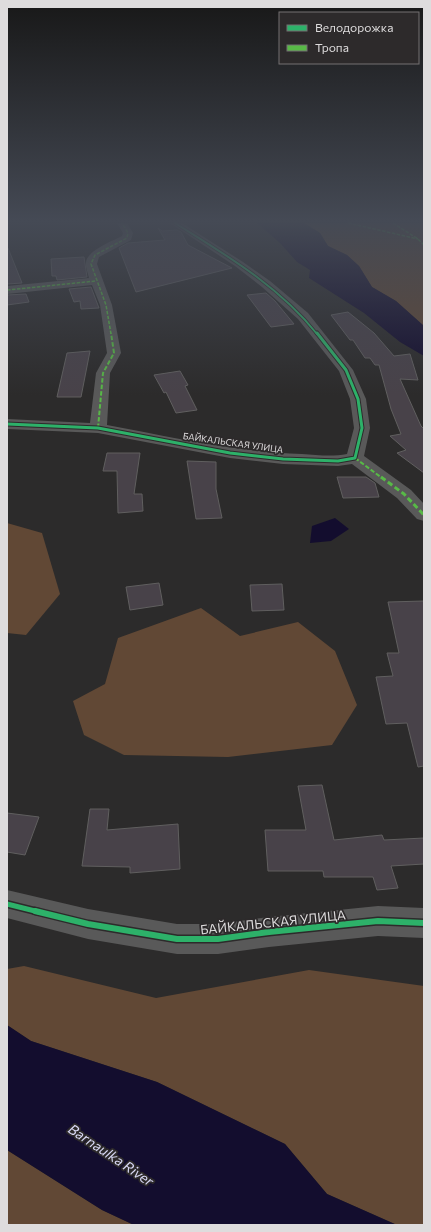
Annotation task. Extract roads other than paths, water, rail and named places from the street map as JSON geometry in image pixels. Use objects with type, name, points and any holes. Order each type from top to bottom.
[{"type":"street","points":[[261,280],[302,316],[346,370],[358,399],[362,428],[355,458],[404,494],[424,515]]},
{"type":"street","points":[[7,290],[96,281],[106,305],[114,353],[103,373],[98,428]]},
{"type":"street","name":"БАЙКАЛЬСКАЯ УЛИЦА","points":[[7,424],[98,428],[238,454],[283,459],[338,461],[355,458]]},
{"type":"street","name":"БАЙКАЛЬСКАЯ УЛИЦА","points":[[7,904],[88,924],[177,939],[218,939],[269,932],[378,921],[424,923]]},
{"type":"water","points":[[313,280],[368,280],[372,287],[396,301],[424,326],[424,356],[400,342],[364,313]]},
{"type":"water","points":[[335,518],[349,529],[331,541],[310,543],[312,526]]},
{"type":"water","name":"Barnaulka River","points":[[7,1025],[31,1041],[157,1082],[285,1144],[327,1194],[397,1225],[134,1225],[102,1210],[7,1150]]}]
